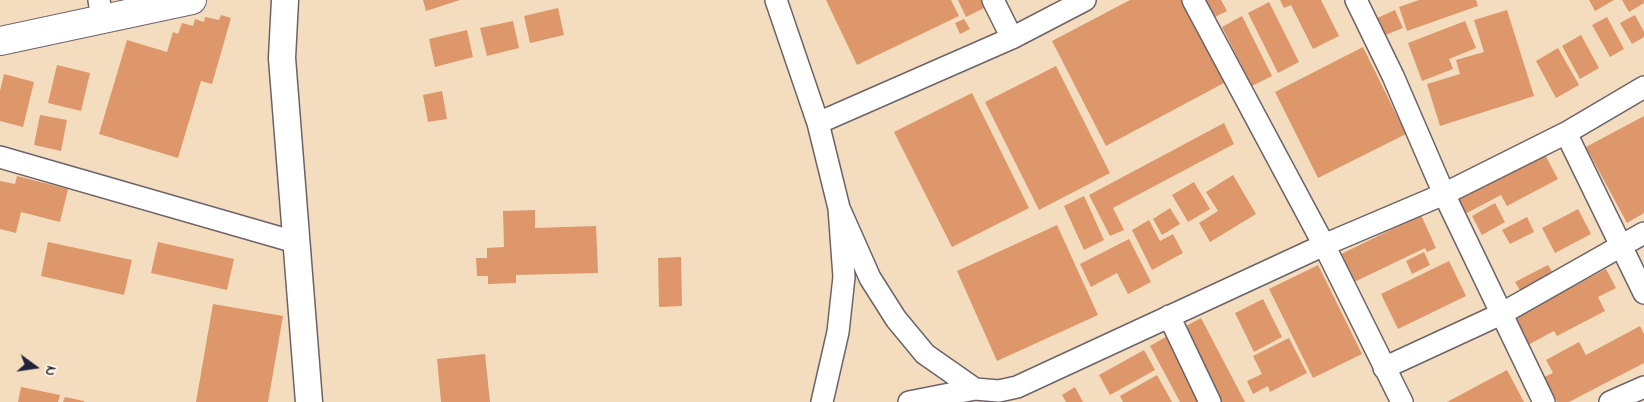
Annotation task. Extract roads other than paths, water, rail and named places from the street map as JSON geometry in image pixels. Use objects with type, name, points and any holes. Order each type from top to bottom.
[{"type":"main road","points":[[0,41],[100,10],[192,0]]},
{"type":"street","points":[[285,0],[282,58],[309,402]]},
{"type":"street","points":[[776,0],[818,123],[839,208],[844,277],[838,332],[822,402]]},
{"type":"street","points":[[993,0],[1012,38]]},
{"type":"street","points":[[818,123],[1012,38],[1086,0]]},
{"type":"street","points":[[1193,0],[1324,245],[1402,402]]},
{"type":"street","points":[[1356,0],[1393,76],[1444,194],[1544,402]]},
{"type":"street","points":[[909,402],[975,389],[999,391],[1017,386],[1324,245],[1444,194],[1566,133],[1644,87]]},
{"type":"street","points":[[1566,133],[1644,293]]},
{"type":"street","points":[[0,158],[295,242]]},
{"type":"street","points":[[839,208],[870,278],[896,319],[925,354],[975,389]]},
{"type":"street","points":[[1384,368],[1501,314],[1644,234]]},
{"type":"street","points":[[1169,316],[1210,402]]},
{"type":"street","points":[[1610,402],[1644,387]]}]
